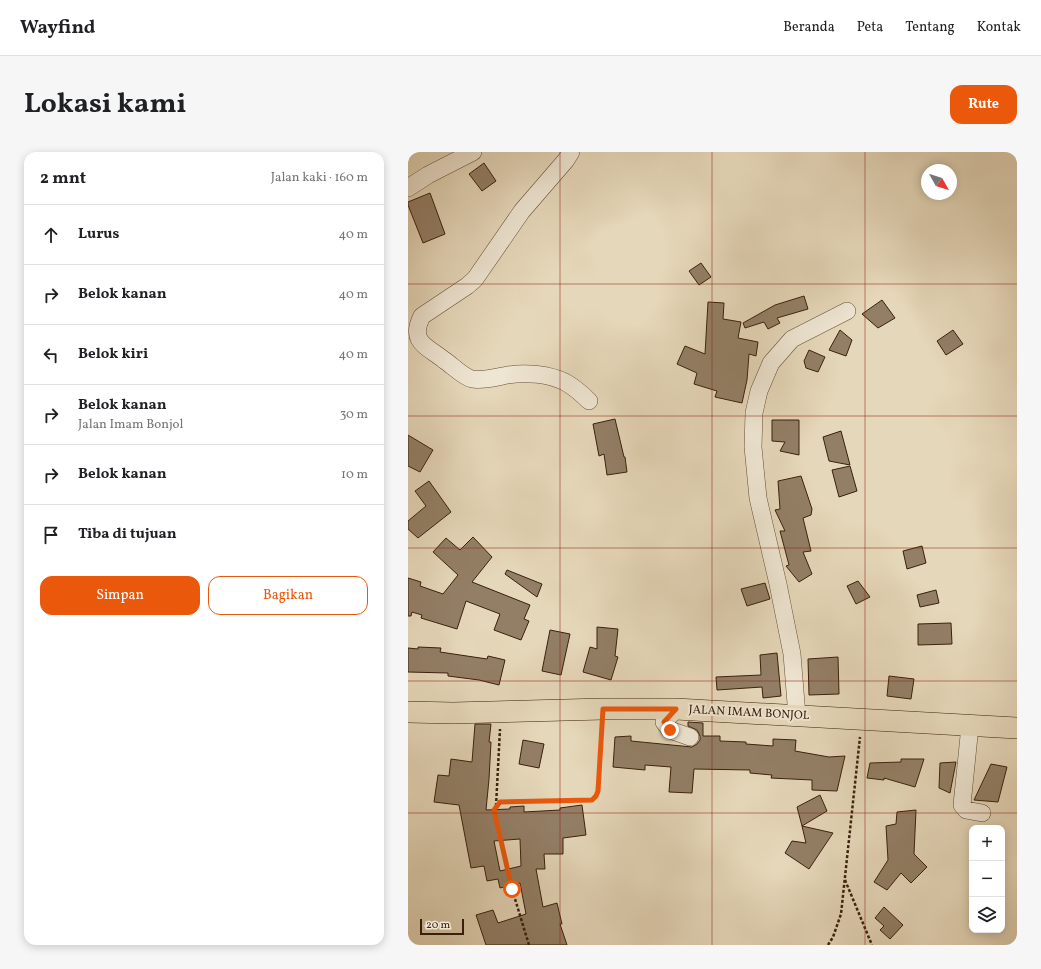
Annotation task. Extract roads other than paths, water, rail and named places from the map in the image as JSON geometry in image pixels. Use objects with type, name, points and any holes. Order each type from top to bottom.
[{"type":"main road","name":"JALAN IMAM BONJOL","points":[[408,712],[676,709],[1017,728]]},
{"type":"street","points":[[408,188],[434,172],[473,152]]},
{"type":"street","points":[[571,152],[522,212],[476,279],[422,316],[416,323],[414,337],[418,344],[423,348],[442,358],[470,378],[481,379],[522,373],[555,378],[566,382],[589,401]]},
{"type":"street","points":[[797,716],[792,654],[778,584],[758,498],[753,447],[754,413],[759,391],[771,363],[786,345],[792,339],[846,311]]},
{"type":"street","points":[[676,709],[664,722],[670,730],[690,737]]},
{"type":"street","points":[[970,726],[962,805],[966,810],[982,814]]}]
